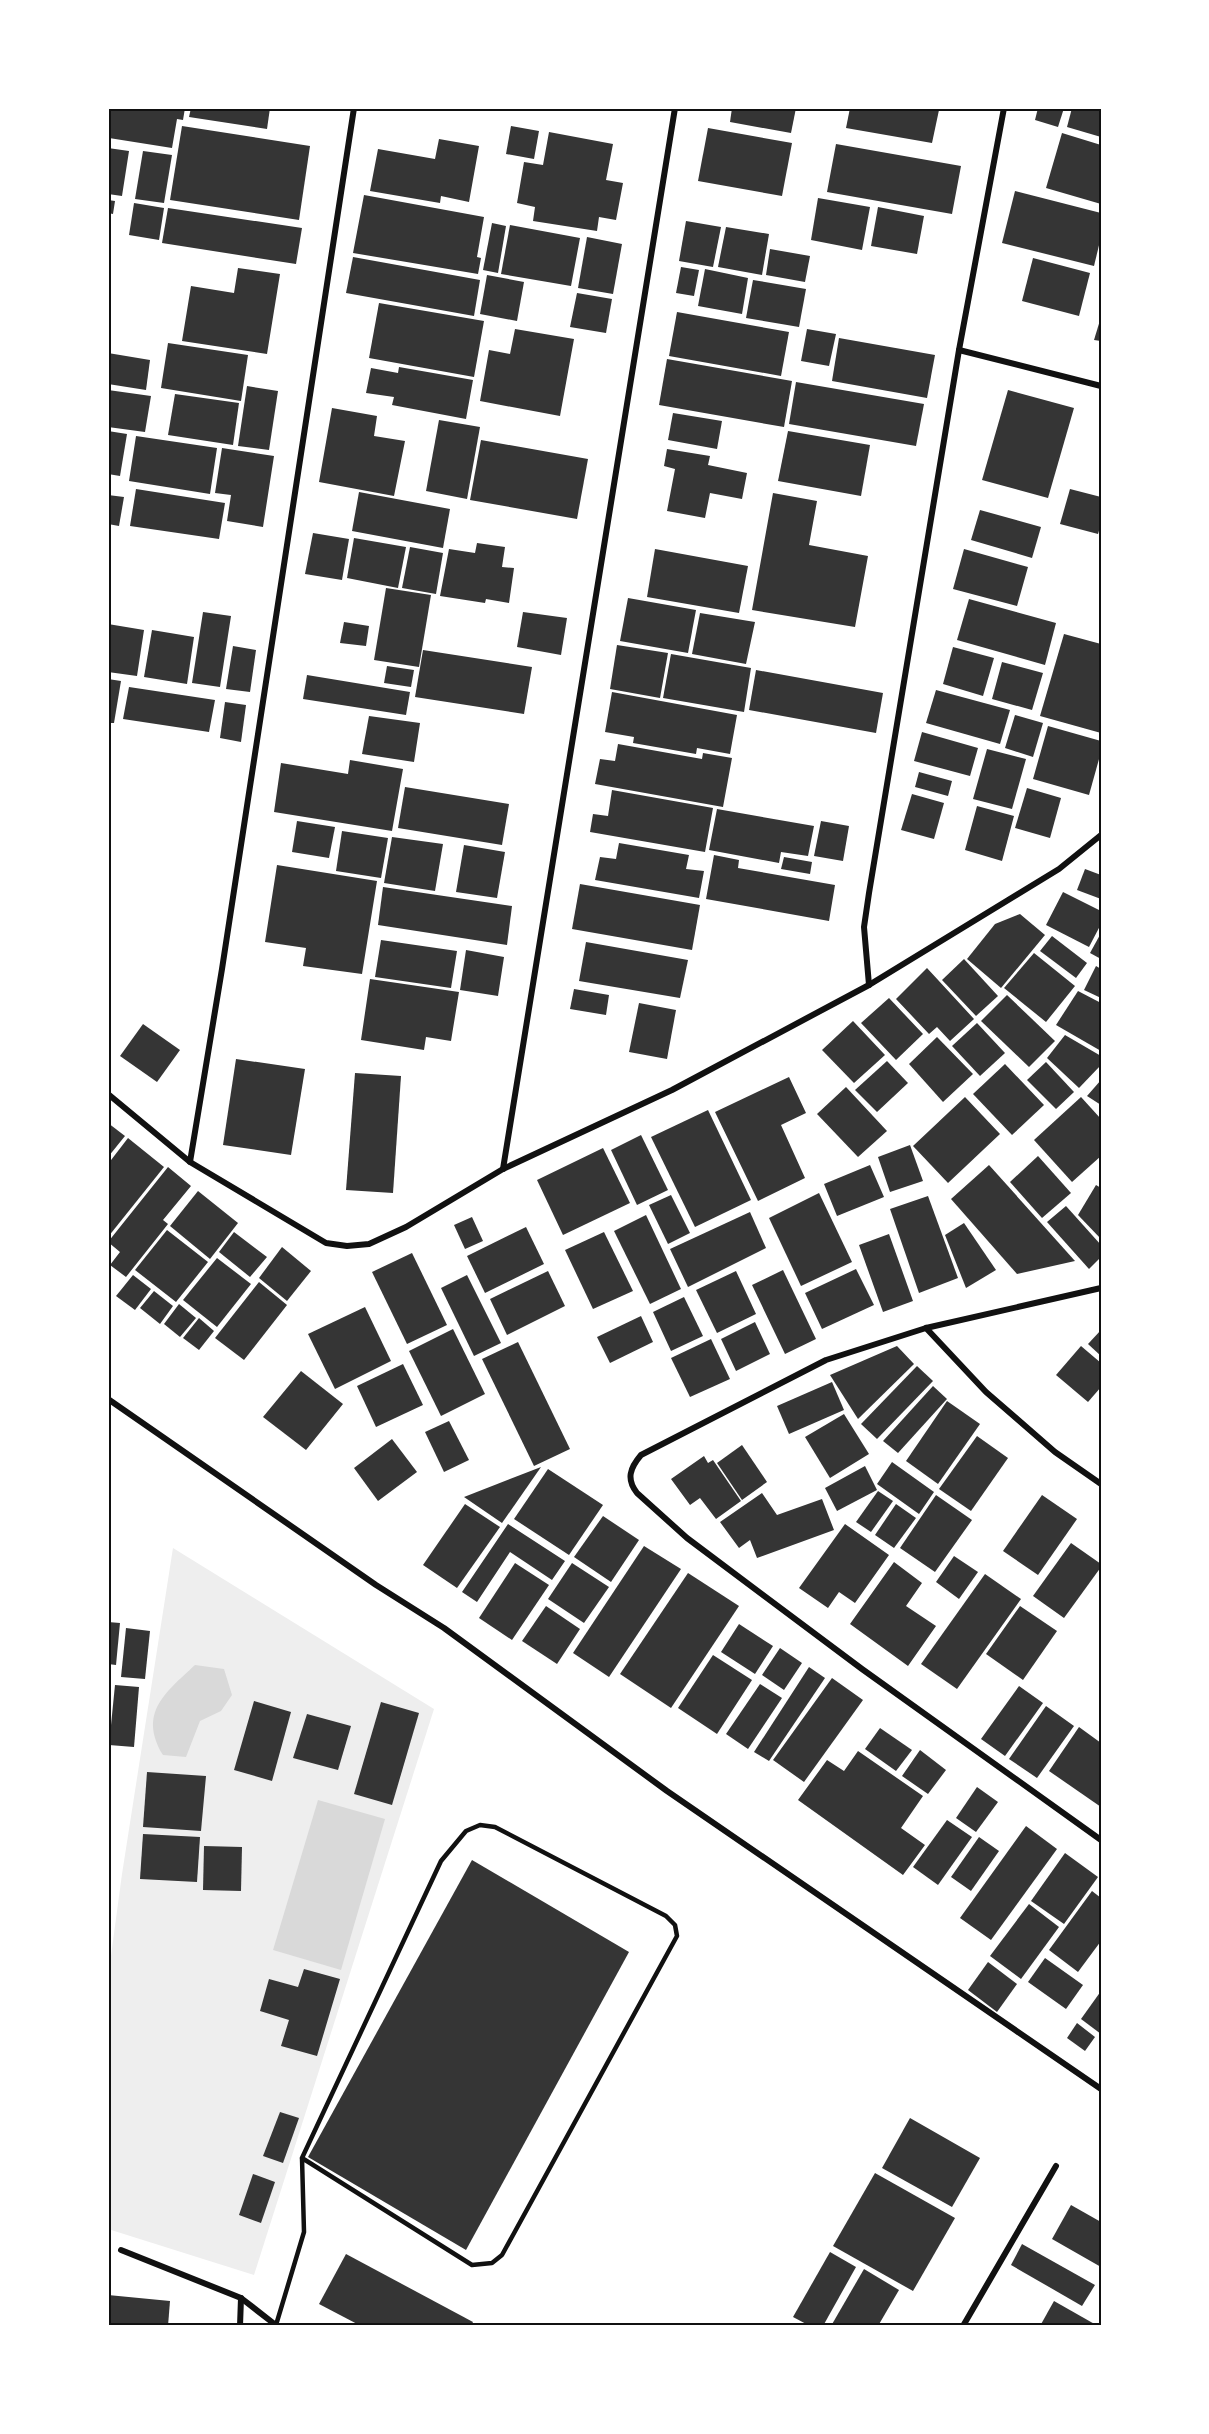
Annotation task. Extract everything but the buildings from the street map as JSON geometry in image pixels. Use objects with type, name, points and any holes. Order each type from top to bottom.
[{"type":"street","points":[[190,1162],[222,969],[354,108]]},
{"type":"street","points":[[503,1169],[675,108]]},
{"type":"street","points":[[869,985],[864,927],[869,893],[959,350],[1004,108]]},
{"type":"street","points":[[959,350],[1101,386]]},
{"type":"street","points":[[108,1094],[190,1162],[326,1242],[347,1246],[369,1244],[406,1227],[503,1169],[672,1090],[869,985],[1059,869],[1101,835]]},
{"type":"street","points":[[1101,1288],[926,1328],[826,1360],[641,1455],[631,1466],[631,1485],[687,1538],[862,1669],[1101,1840]]},
{"type":"street","points":[[926,1328],[986,1392],[1055,1452],[1101,1484]]},
{"type":"street","points":[[108,1399],[376,1585],[444,1628],[667,1791],[1101,2089]]},
{"type":"street","points":[[963,2326],[1056,2166]]},
{"type":"street","points":[[122,2250],[241,2298],[276,2325]]},
{"type":"street","points":[[240,2326],[241,2298]]},
{"type":"lane","points":[[276,2325],[304,2232],[302,2158],[441,1862],[466,1831],[480,1825],[495,1827],[666,1916],[675,1925],[677,1936],[502,2255],[492,2263],[472,2265],[302,2158]]},
{"type":"shaded area","points":[[173,1548],[434,1709],[254,2275],[108,2229],[108,1978]]},
{"type":"shaded area","points":[[195,1665],[224,1669],[232,1695],[221,1711],[200,1721],[186,1757],[163,1755],[153,1727],[154,1715],[165,1695]]},
{"type":"shaded area","points":[[318,1800],[385,1819],[341,1970],[273,1950]]}]
